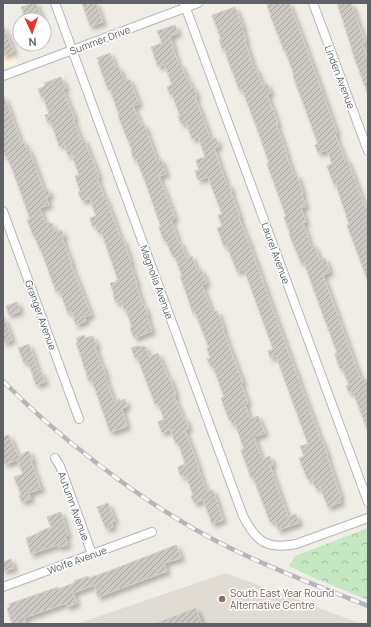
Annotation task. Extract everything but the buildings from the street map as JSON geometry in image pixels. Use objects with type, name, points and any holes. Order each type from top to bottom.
[{"type":"street","name":"Magnolia Avenue","points":[[55,3],[243,516],[249,527],[256,537],[269,544],[286,546],[296,544],[368,518]]},
{"type":"street","name":"Summer Drive","points":[[3,76],[73,50],[184,5],[198,3]]},
{"type":"street","name":"Linden Avenue","points":[[312,3],[368,151]]},
{"type":"street","name":"Laurel Avenue","points":[[184,5],[368,502]]},
{"type":"street","name":"Granger Avenue","points":[[3,211],[79,419]]},
{"type":"street","name":"Autumn Avenue","points":[[54,458],[60,466],[92,554]]},
{"type":"street","name":"Wolfe Avenue","points":[[3,587],[152,532]]},
{"type":"shaded area","points":[[3,25],[17,63],[3,68]]},
{"type":"shaded area","name":"South East Year Round Alternative Centre","points":[[226,573],[362,624],[76,624]]},
{"type":"green space","points":[[368,528],[368,600],[289,566],[295,556]]},
{"type":"railway","points":[[3,381],[61,435],[129,487],[177,519],[245,555],[368,606]]},
{"type":"place","name":"South East Year Round Alternative Centre","points":[[222,599]]}]
